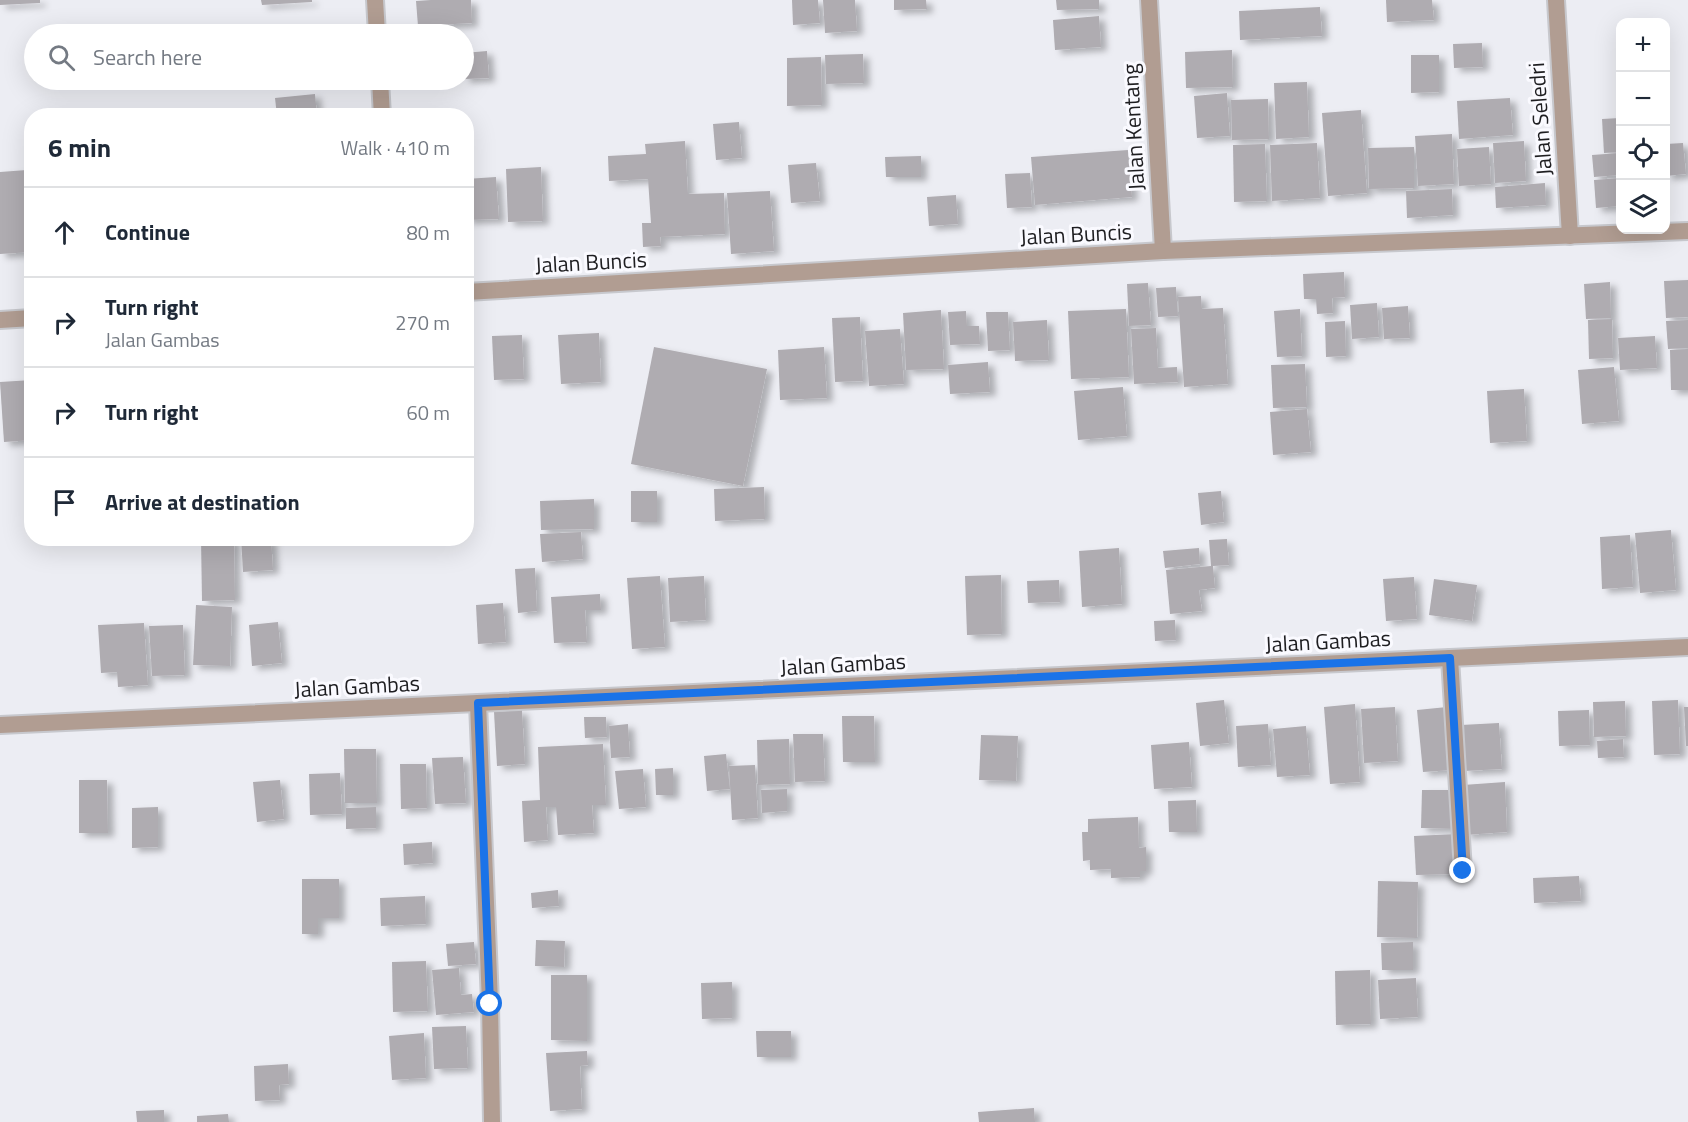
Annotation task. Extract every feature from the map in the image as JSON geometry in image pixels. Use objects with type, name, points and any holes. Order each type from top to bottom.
[{"type":"street","points":[[375,0],[376,24]]},
{"type":"street","name":"Jalan Kentang","points":[[1149,0],[1163,251]]},
{"type":"street","name":"Jalan Seledri","points":[[1556,0],[1570,236]]},
{"type":"street","points":[[381,90],[382,108]]},
{"type":"street","name":"Jalan Buncis","points":[[474,292],[1163,251],[1688,231]]},
{"type":"street","points":[[0,320],[24,318]]},
{"type":"street","name":"Jalan Gambas","points":[[0,725],[1688,647]]},
{"type":"street","points":[[1450,658],[1463,871]]},
{"type":"street","points":[[478,703],[492,1122]]},
{"type":"building","points":[[0,0],[40,0],[40,3],[0,5]]},
{"type":"building","points":[[261,0],[312,0],[312,2],[262,5]]},
{"type":"building","points":[[471,0],[472,23],[418,24],[416,1]]},
{"type":"building","points":[[792,0],[818,0],[820,23],[793,25]]},
{"type":"building","points":[[823,0],[855,0],[857,31],[825,33]]},
{"type":"building","points":[[894,0],[926,0],[927,9],[894,10]]},
{"type":"building","points":[[1056,0],[1099,0],[1099,9],[1057,10]]},
{"type":"building","points":[[1386,0],[1432,0],[1434,20],[1387,22]]},
{"type":"building","points":[[1320,7],[1322,36],[1240,40],[1239,11]]},
{"type":"building","points":[[1099,16],[1101,47],[1055,50],[1053,20]]},
{"type":"building","points":[[1482,43],[1483,67],[1454,68],[1453,44]]},
{"type":"building","points":[[1232,50],[1233,87],[1186,88],[1185,52]]},
{"type":"building","points":[[487,51],[489,78],[474,79],[474,52]]},
{"type":"building","points":[[863,54],[864,83],[826,84],[825,55]]},
{"type":"building","points":[[1411,55],[1439,55],[1439,92],[1411,93]]},
{"type":"building","points":[[821,57],[822,105],[787,106],[787,58]]},
{"type":"building","points":[[1307,82],[1309,137],[1276,139],[1274,83]]},
{"type":"building","points":[[1227,93],[1230,136],[1197,138],[1194,96]]},
{"type":"building","points":[[315,94],[316,108],[276,108],[275,98]]},
{"type":"building","points":[[1510,98],[1513,135],[1459,139],[1457,101]]},
{"type":"building","points":[[1268,99],[1269,139],[1232,140],[1231,100]]},
{"type":"building","points":[[1361,110],[1367,193],[1328,196],[1322,113]]},
{"type":"building","points":[[1616,118],[1616,152],[1604,153],[1602,119]]},
{"type":"building","points":[[739,122],[742,158],[716,160],[713,124]]},
{"type":"building","points":[[1452,134],[1454,184],[1418,186],[1415,136]]},
{"type":"building","points":[[685,141],[688,194],[724,193],[725,234],[660,237],[661,246],[643,247],[642,223],[651,223],[648,179],[609,181],[608,156],[646,154],[645,144]]},
{"type":"building","points":[[1524,141],[1526,181],[1495,183],[1493,143]]},
{"type":"building","points":[[1317,143],[1320,198],[1272,201],[1270,145]]},
{"type":"building","points":[[1683,143],[1686,174],[1670,176],[1670,144]]},
{"type":"building","points":[[1265,144],[1267,201],[1234,202],[1233,145]]},
{"type":"building","points":[[1414,147],[1414,188],[1369,189],[1368,148]]},
{"type":"building","points":[[1489,147],[1491,184],[1459,186],[1457,149]]},
{"type":"building","points":[[1128,150],[1132,197],[1035,205],[1031,157]]},
{"type":"building","points":[[1616,153],[1616,175],[1594,177],[1592,155]]},
{"type":"building","points":[[921,156],[921,177],[886,177],[885,157]]},
{"type":"building","points":[[816,163],[820,201],[791,203],[788,165]]},
{"type":"building","points":[[541,167],[543,221],[508,222],[506,169]]},
{"type":"building","points":[[24,170],[24,252],[0,254],[0,172]]},
{"type":"building","points":[[1030,173],[1032,207],[1007,208],[1005,174]]},
{"type":"building","points":[[496,177],[499,219],[474,220],[474,178]]},
{"type":"building","points":[[1616,178],[1616,206],[1596,208],[1594,180]]},
{"type":"building","points":[[1545,183],[1546,205],[1496,208],[1495,187]]},
{"type":"building","points":[[1452,189],[1453,215],[1407,218],[1406,191]]},
{"type":"building","points":[[770,191],[774,251],[731,254],[727,193]]},
{"type":"building","points":[[956,195],[958,224],[929,226],[927,197]]},
{"type":"building","points":[[1344,272],[1345,297],[1332,298],[1333,313],[1317,314],[1316,299],[1304,299],[1303,274]]},
{"type":"building","points":[[1688,280],[1688,317],[1666,318],[1664,281]]},
{"type":"building","points":[[1610,282],[1611,318],[1586,319],[1584,284]]},
{"type":"building","points":[[1148,283],[1151,325],[1129,326],[1127,284]]},
{"type":"building","points":[[1176,287],[1178,316],[1158,317],[1156,288]]},
{"type":"building","points":[[1201,296],[1202,309],[1223,308],[1228,384],[1184,387],[1178,297]]},
{"type":"building","points":[[1377,303],[1379,337],[1352,339],[1350,305]]},
{"type":"building","points":[[1408,306],[1410,338],[1384,339],[1382,308]]},
{"type":"building","points":[[1126,309],[1129,377],[1071,379],[1068,311]]},
{"type":"building","points":[[1300,309],[1302,356],[1277,357],[1274,311]]},
{"type":"building","points":[[941,310],[944,369],[906,370],[903,313]]},
{"type":"building","points":[[966,311],[967,326],[979,326],[980,344],[950,345],[948,312]]},
{"type":"building","points":[[986,312],[1008,312],[1010,350],[988,351]]},
{"type":"building","points":[[860,317],[863,381],[835,382],[832,318]]},
{"type":"building","points":[[1612,319],[1613,358],[1589,359],[1588,320]]},
{"type":"building","points":[[1047,320],[1049,360],[1015,361],[1013,322]]},
{"type":"building","points":[[1688,320],[1688,348],[1668,349],[1666,321]]},
{"type":"building","points":[[1345,321],[1346,356],[1326,357],[1325,322]]},
{"type":"building","points":[[1156,328],[1158,368],[1177,367],[1178,382],[1134,384],[1131,329]]},
{"type":"building","points":[[900,329],[904,384],[869,386],[865,331]]},
{"type":"building","points":[[599,333],[601,382],[561,384],[558,335]]},
{"type":"building","points":[[522,335],[524,379],[494,380],[492,336]]},
{"type":"building","points":[[1655,336],[1657,368],[1620,370],[1618,338]]},
{"type":"building","points":[[654,347],[767,369],[743,486],[631,464]]},
{"type":"building","points":[[824,347],[827,398],[780,400],[778,350]]},
{"type":"building","points":[[1688,349],[1688,390],[1671,390],[1670,350]]},
{"type":"building","points":[[988,362],[990,392],[950,394],[948,365]]},
{"type":"building","points":[[1305,364],[1307,407],[1273,408],[1271,365]]},
{"type":"building","points":[[1614,367],[1619,421],[1582,424],[1578,370]]},
{"type":"building","points":[[24,380],[24,441],[4,442],[0,382]]},
{"type":"building","points":[[1123,387],[1127,436],[1078,440],[1074,391]]},
{"type":"building","points":[[1524,389],[1527,441],[1490,443],[1487,391]]},
{"type":"building","points":[[1307,409],[1311,452],[1273,455],[1270,412]]},
{"type":"building","points":[[764,487],[765,519],[715,521],[714,489]]},
{"type":"building","points":[[631,491],[657,491],[657,522],[631,522]]},
{"type":"building","points":[[1221,491],[1224,522],[1201,525],[1198,493]]},
{"type":"building","points":[[594,499],[594,529],[541,530],[540,501]]},
{"type":"building","points":[[1671,530],[1676,590],[1640,593],[1635,533]]},
{"type":"building","points":[[581,532],[583,559],[542,562],[540,534]]},
{"type":"building","points":[[1630,535],[1633,587],[1602,589],[1600,537]]},
{"type":"building","points":[[1227,539],[1229,565],[1213,566],[1215,588],[1199,590],[1202,611],[1170,614],[1166,570],[1211,566],[1209,540]]},
{"type":"building","points":[[201,546],[234,546],[235,600],[202,601]]},
{"type":"building","points":[[241,546],[272,546],[273,570],[243,572]]},
{"type":"building","points":[[1119,548],[1122,604],[1082,607],[1079,551]]},
{"type":"building","points":[[1199,548],[1200,564],[1165,568],[1163,551]]},
{"type":"building","points":[[535,568],[537,611],[518,613],[515,569]]},
{"type":"building","points":[[1001,575],[1002,634],[967,635],[965,576]]},
{"type":"building","points":[[660,576],[665,647],[632,649],[627,578]]},
{"type":"building","points":[[704,576],[706,620],[670,622],[668,578]]},
{"type":"building","points":[[1414,577],[1417,619],[1386,621],[1383,579]]},
{"type":"building","points":[[1434,579],[1477,585],[1472,621],[1429,615]]},
{"type":"building","points":[[1059,580],[1060,602],[1028,603],[1027,581]]},
{"type":"building","points":[[600,594],[601,610],[585,610],[587,642],[554,643],[551,597]]},
{"type":"building","points":[[503,603],[506,642],[478,644],[476,605]]},
{"type":"building","points":[[196,605],[232,607],[230,666],[193,665]]},
{"type":"building","points":[[1175,620],[1176,640],[1155,641],[1154,621]]},
{"type":"building","points":[[278,622],[282,663],[252,666],[249,625]]},
{"type":"building","points":[[144,623],[148,685],[118,687],[117,672],[101,673],[98,625]]},
{"type":"building","points":[[183,625],[185,675],[152,676],[149,626]]},
{"type":"building","points":[[1224,700],[1229,743],[1200,746],[1196,703]]},
{"type":"building","points":[[1678,700],[1680,754],[1654,755],[1652,701]]},
{"type":"building","points":[[1625,701],[1626,736],[1594,737],[1593,702]]},
{"type":"building","points":[[1355,704],[1360,782],[1330,784],[1324,707]]},
{"type":"building","points":[[1395,707],[1398,761],[1364,763],[1361,709]]},
{"type":"building","points":[[1447,707],[1452,770],[1423,772],[1417,710]]},
{"type":"building","points":[[1684,707],[1688,707],[1688,746],[1686,746]]},
{"type":"building","points":[[522,710],[525,764],[497,766],[494,712]]},
{"type":"building","points":[[1589,710],[1590,745],[1559,746],[1558,711]]},
{"type":"building","points":[[842,716],[874,716],[875,762],[843,762]]},
{"type":"building","points":[[584,717],[606,717],[607,737],[585,738]]},
{"type":"building","points":[[1499,723],[1502,769],[1464,771],[1461,725]]},
{"type":"building","points":[[628,724],[630,757],[611,758],[609,726]]},
{"type":"building","points":[[1268,724],[1271,765],[1238,767],[1236,726]]},
{"type":"building","points":[[1306,726],[1310,775],[1277,777],[1273,729]]},
{"type":"building","points":[[793,734],[823,734],[825,781],[795,782]]},
{"type":"building","points":[[981,735],[1018,736],[1016,781],[979,780]]},
{"type":"building","points":[[789,739],[790,784],[758,785],[757,740]]},
{"type":"building","points":[[1623,739],[1624,757],[1598,758],[1597,741]]},
{"type":"building","points":[[1189,742],[1192,787],[1154,789],[1151,745]]},
{"type":"building","points":[[603,744],[606,805],[592,805],[594,833],[558,835],[556,807],[546,807],[548,840],[524,842],[522,801],[540,800],[538,747]]},
{"type":"building","points":[[344,749],[376,749],[377,803],[345,803]]},
{"type":"building","points":[[726,754],[730,789],[707,791],[704,756]]},
{"type":"building","points":[[463,757],[466,803],[435,804],[432,758]]},
{"type":"building","points":[[400,764],[426,764],[427,808],[401,809]]},
{"type":"building","points":[[755,765],[758,818],[732,820],[729,766]]},
{"type":"building","points":[[673,768],[673,795],[656,795],[655,769]]},
{"type":"building","points":[[643,769],[646,807],[619,809],[615,771]]},
{"type":"building","points":[[340,773],[342,814],[310,815],[309,774]]},
{"type":"building","points":[[79,780],[107,780],[108,833],[79,833]]},
{"type":"building","points":[[280,780],[284,819],[257,822],[253,782]]},
{"type":"building","points":[[1505,782],[1507,832],[1465,835],[1463,785]]},
{"type":"building","points":[[787,789],[787,811],[762,813],[761,790]]},
{"type":"building","points":[[1422,790],[1457,790],[1457,829],[1421,828]]},
{"type":"building","points":[[1196,800],[1197,832],[1169,832],[1168,801]]},
{"type":"building","points":[[158,807],[158,847],[132,848],[132,808]]},
{"type":"building","points":[[376,807],[376,828],[346,829],[346,808]]},
{"type":"building","points":[[1138,817],[1139,848],[1146,847],[1146,871],[1140,871],[1140,877],[1111,878],[1111,869],[1090,870],[1090,860],[1083,861],[1082,832],[1088,832],[1088,819]]},
{"type":"building","points":[[1457,834],[1459,874],[1416,875],[1414,836]]},
{"type":"building","points":[[432,842],[433,863],[404,865],[403,844]]},
{"type":"building","points":[[1579,876],[1581,901],[1534,903],[1533,878]]},
{"type":"building","points":[[302,879],[339,879],[339,918],[318,918],[318,934],[302,934]]},
{"type":"building","points":[[1378,881],[1418,882],[1417,938],[1377,937]]},
{"type":"building","points":[[558,890],[559,906],[532,908],[531,893]]},
{"type":"building","points":[[425,896],[426,924],[381,926],[380,898]]},
{"type":"building","points":[[536,940],[565,941],[564,967],[535,966]]},
{"type":"building","points":[[474,942],[476,964],[448,966],[446,944]]},
{"type":"building","points":[[1413,942],[1413,970],[1382,970],[1381,943]]},
{"type":"building","points":[[426,961],[428,1011],[393,1012],[392,962]]},
{"type":"building","points":[[459,968],[461,995],[472,994],[474,1012],[436,1015],[432,970]]},
{"type":"building","points":[[1370,970],[1371,1024],[1336,1025],[1335,971]]},
{"type":"building","points":[[551,975],[587,975],[587,1041],[551,1040]]},
{"type":"building","points":[[1416,978],[1418,1017],[1380,1019],[1378,980]]},
{"type":"building","points":[[732,982],[732,1018],[702,1019],[701,983]]},
{"type":"building","points":[[466,1026],[468,1068],[434,1069],[432,1027]]},
{"type":"building","points":[[756,1031],[791,1031],[791,1057],[757,1057]]},
{"type":"building","points":[[424,1033],[426,1078],[392,1080],[389,1036]]},
{"type":"building","points":[[587,1051],[588,1065],[580,1066],[582,1109],[550,1111],[546,1053]]},
{"type":"building","points":[[288,1064],[289,1084],[279,1085],[280,1100],[255,1101],[254,1066]]},
{"type":"building","points":[[1034,1108],[1035,1122],[979,1122],[978,1112]]},
{"type":"building","points":[[164,1110],[164,1122],[137,1122],[136,1111]]},
{"type":"building","points":[[228,1114],[229,1122],[197,1122],[197,1116]]},
{"type":"route","points":[[490,1004],[478,703],[1450,658],[1463,871]]}]
